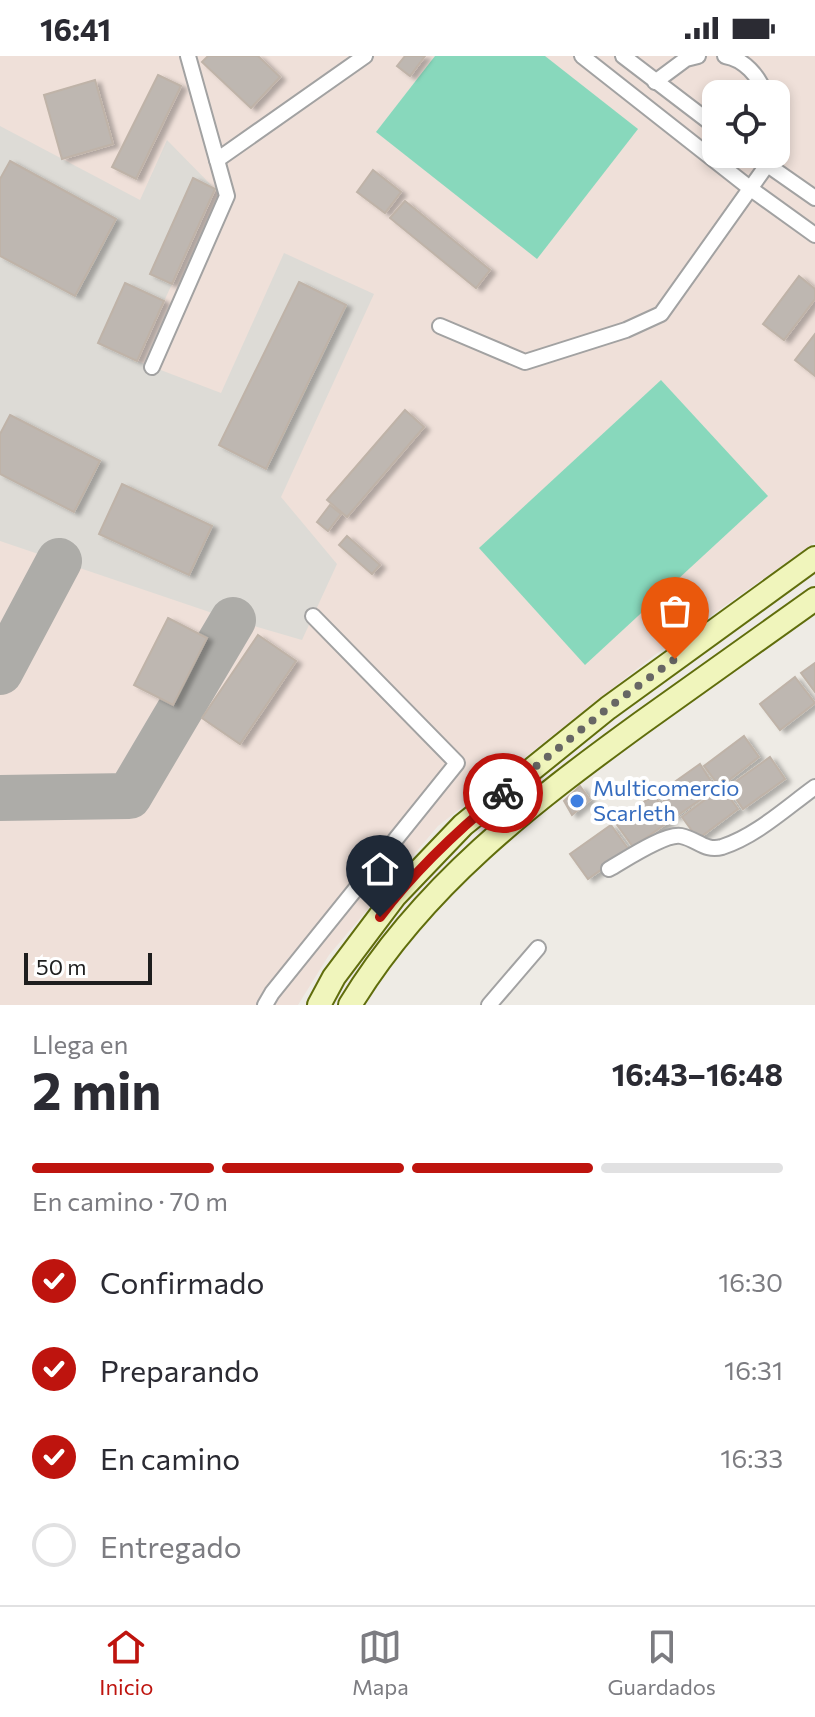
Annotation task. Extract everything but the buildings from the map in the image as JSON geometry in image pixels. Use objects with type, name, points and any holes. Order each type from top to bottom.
[{"type":"main road","points":[[319,1005],[334,977],[395,896],[463,825],[608,708],[815,558]]},
{"type":"main road","points":[[350,1005],[404,930],[453,874],[501,829],[557,784],[815,599]]},
{"type":"street","points":[[152,367],[227,196],[188,56]]},
{"type":"street","points":[[217,160],[365,56]]},
{"type":"street","points":[[582,56],[751,189],[815,235]]},
{"type":"street","points":[[623,56],[702,117]]},
{"type":"street","points":[[655,82],[686,59],[698,56]]},
{"type":"street","points":[[734,57],[760,80]]},
{"type":"street","points":[[440,326],[525,362],[626,330],[661,314],[764,168]]},
{"type":"street","points":[[779,168],[815,198]]},
{"type":"street","points":[[265,1005],[353,889],[457,763],[313,616]]},
{"type":"street","points":[[609,869],[667,838],[679,835],[703,847],[720,847],[747,835],[815,787]]},
{"type":"street","points":[[489,1005],[538,948]]},
{"type":"shaded area","points":[[0,56],[815,56],[815,542],[652,657],[438,826],[329,955],[298,1005],[0,1005]]},
{"type":"shaded area","points":[[0,126],[140,200],[167,140],[215,189],[137,361],[221,393],[284,253],[374,294],[281,497],[337,564],[302,640],[233,620],[0,541]]},
{"type":"green space","points":[[435,56],[545,56],[638,129],[537,259],[376,132]]},
{"type":"green space","points":[[661,380],[768,496],[585,665],[479,548]]},
{"type":"taxiway","points":[[0,672],[59,561]]},
{"type":"taxiway","points":[[0,798],[129,796],[233,620]]},
{"type":"way so far","points":[[503,793],[608,708],[675,659]]},
{"type":"place","name":"Multicomercio Scarleth","points":[[577,801]]},
{"type":"route","points":[[380,917],[395,896],[463,825],[503,793]]}]
